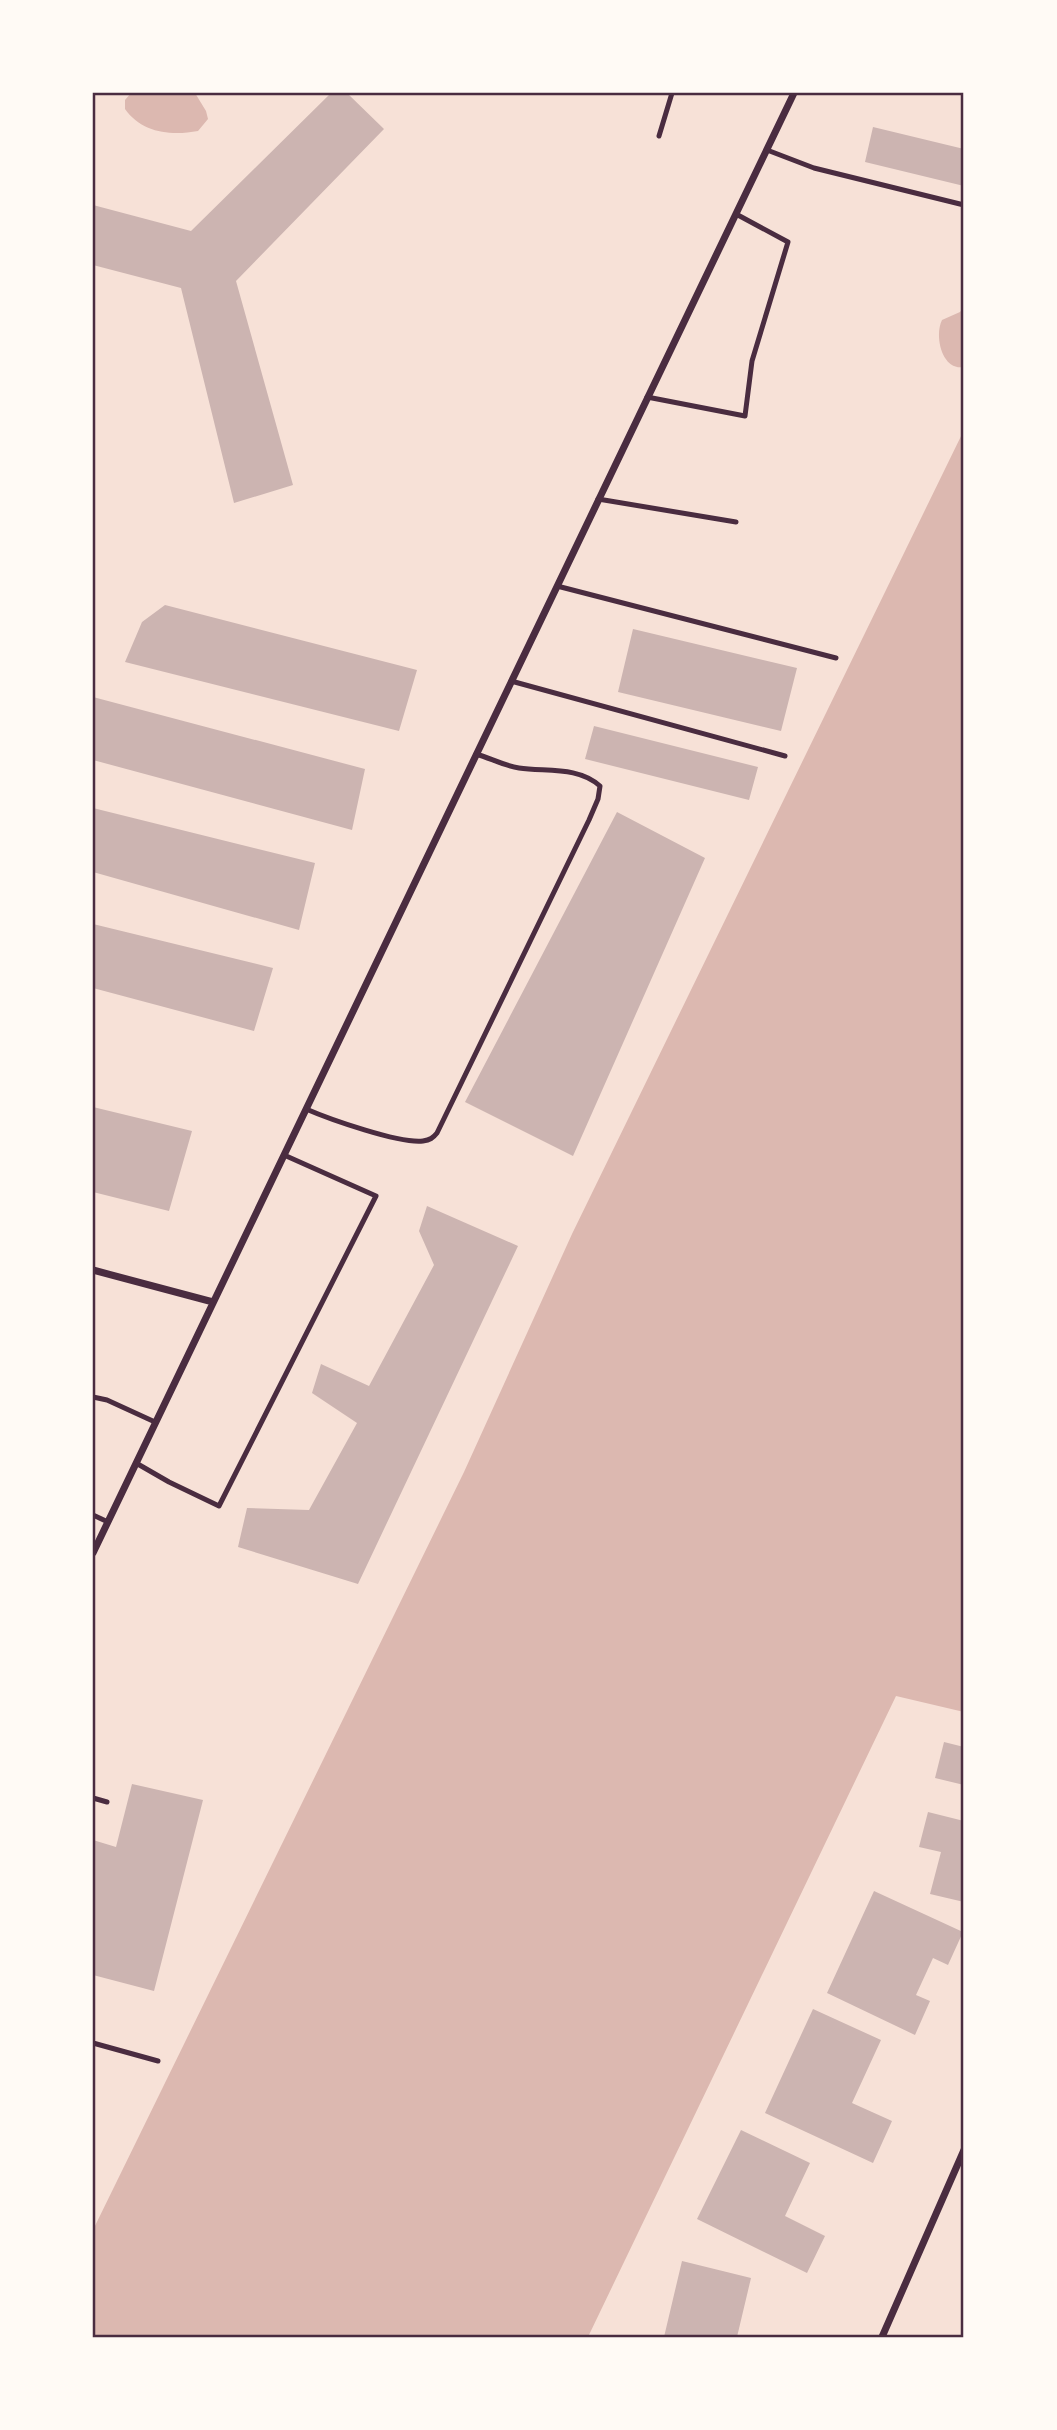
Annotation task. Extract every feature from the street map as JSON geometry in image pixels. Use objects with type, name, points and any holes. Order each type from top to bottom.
[{"type":"street","points":[[93,1553],[794,93]]},
{"type":"street","points":[[93,1270],[213,1301]]},
{"type":"street","points":[[882,2337],[964,2150]]},
{"type":"lane","points":[[659,136],[672,93]]},
{"type":"lane","points":[[766,150],[814,168],[964,205]]},
{"type":"lane","points":[[648,397],[745,416],[752,361],[788,242],[736,214]]},
{"type":"lane","points":[[598,499],[736,522]]},
{"type":"lane","points":[[557,586],[836,658]]},
{"type":"lane","points":[[511,681],[785,756]]},
{"type":"lane","points":[[306,1109],[332,1120],[402,1139],[420,1142],[431,1140],[437,1133],[589,820],[600,786],[591,778],[558,770],[517,768],[476,754]]},
{"type":"lane","points":[[136,1462],[169,1482],[219,1506],[376,1196],[284,1155]]},
{"type":"lane","points":[[93,1397],[107,1400],[155,1422]]},
{"type":"lane","points":[[93,1515],[108,1522]]},
{"type":"lane","points":[[93,1798],[107,1802]]},
{"type":"lane","points":[[93,2043],[158,2061]]},
{"type":"shaded area","points":[[131,93],[195,93],[208,119],[198,131],[168,133],[148,128],[125,109],[125,100]]},
{"type":"shaded area","points":[[964,307],[964,367],[956,367],[950,364],[942,351],[940,327],[942,320],[960,312]]},
{"type":"shaded area","points":[[964,430],[964,1712],[896,1696],[588,2337],[93,2337],[93,2230],[464,1472],[572,1234]]},
{"type":"building","points":[[331,93],[347,93],[384,129],[236,281],[293,485],[234,503],[181,288],[93,265],[93,205],[191,231]]},
{"type":"building","points":[[873,127],[964,149],[964,186],[865,162]]},
{"type":"building","points":[[165,605],[417,670],[399,731],[125,662],[142,622]]},
{"type":"building","points":[[633,629],[797,668],[781,731],[618,692]]},
{"type":"building","points":[[93,697],[365,769],[352,830],[93,760]]},
{"type":"building","points":[[594,726],[758,767],[749,800],[585,759]]},
{"type":"building","points":[[93,808],[315,863],[299,930],[93,872]]},
{"type":"building","points":[[617,812],[705,858],[573,1156],[465,1102]]},
{"type":"building","points":[[93,924],[273,968],[254,1031],[93,988]]},
{"type":"building","points":[[93,1107],[192,1131],[169,1211],[93,1192]]},
{"type":"building","points":[[427,1206],[518,1246],[358,1584],[238,1547],[247,1508],[309,1510],[357,1423],[312,1393],[321,1364],[369,1386],[434,1265],[419,1231]]},
{"type":"building","points":[[944,1742],[964,1747],[964,1785],[935,1778]]},
{"type":"building","points":[[132,1784],[203,1800],[154,1991],[93,1975],[93,1840],[116,1847]]},
{"type":"building","points":[[928,1812],[964,1821],[964,1902],[930,1894],[941,1852],[919,1847]]},
{"type":"building","points":[[874,1891],[963,1932],[948,1965],[933,1958],[916,1995],[930,2001],[915,2035],[827,1993]]},
{"type":"building","points":[[813,2009],[881,2040],[852,2103],[892,2121],[873,2163],[765,2113]]},
{"type":"building","points":[[741,2130],[810,2163],[785,2216],[825,2236],[807,2273],[697,2219]]},
{"type":"building","points":[[682,2261],[751,2278],[737,2337],[664,2337]]}]
